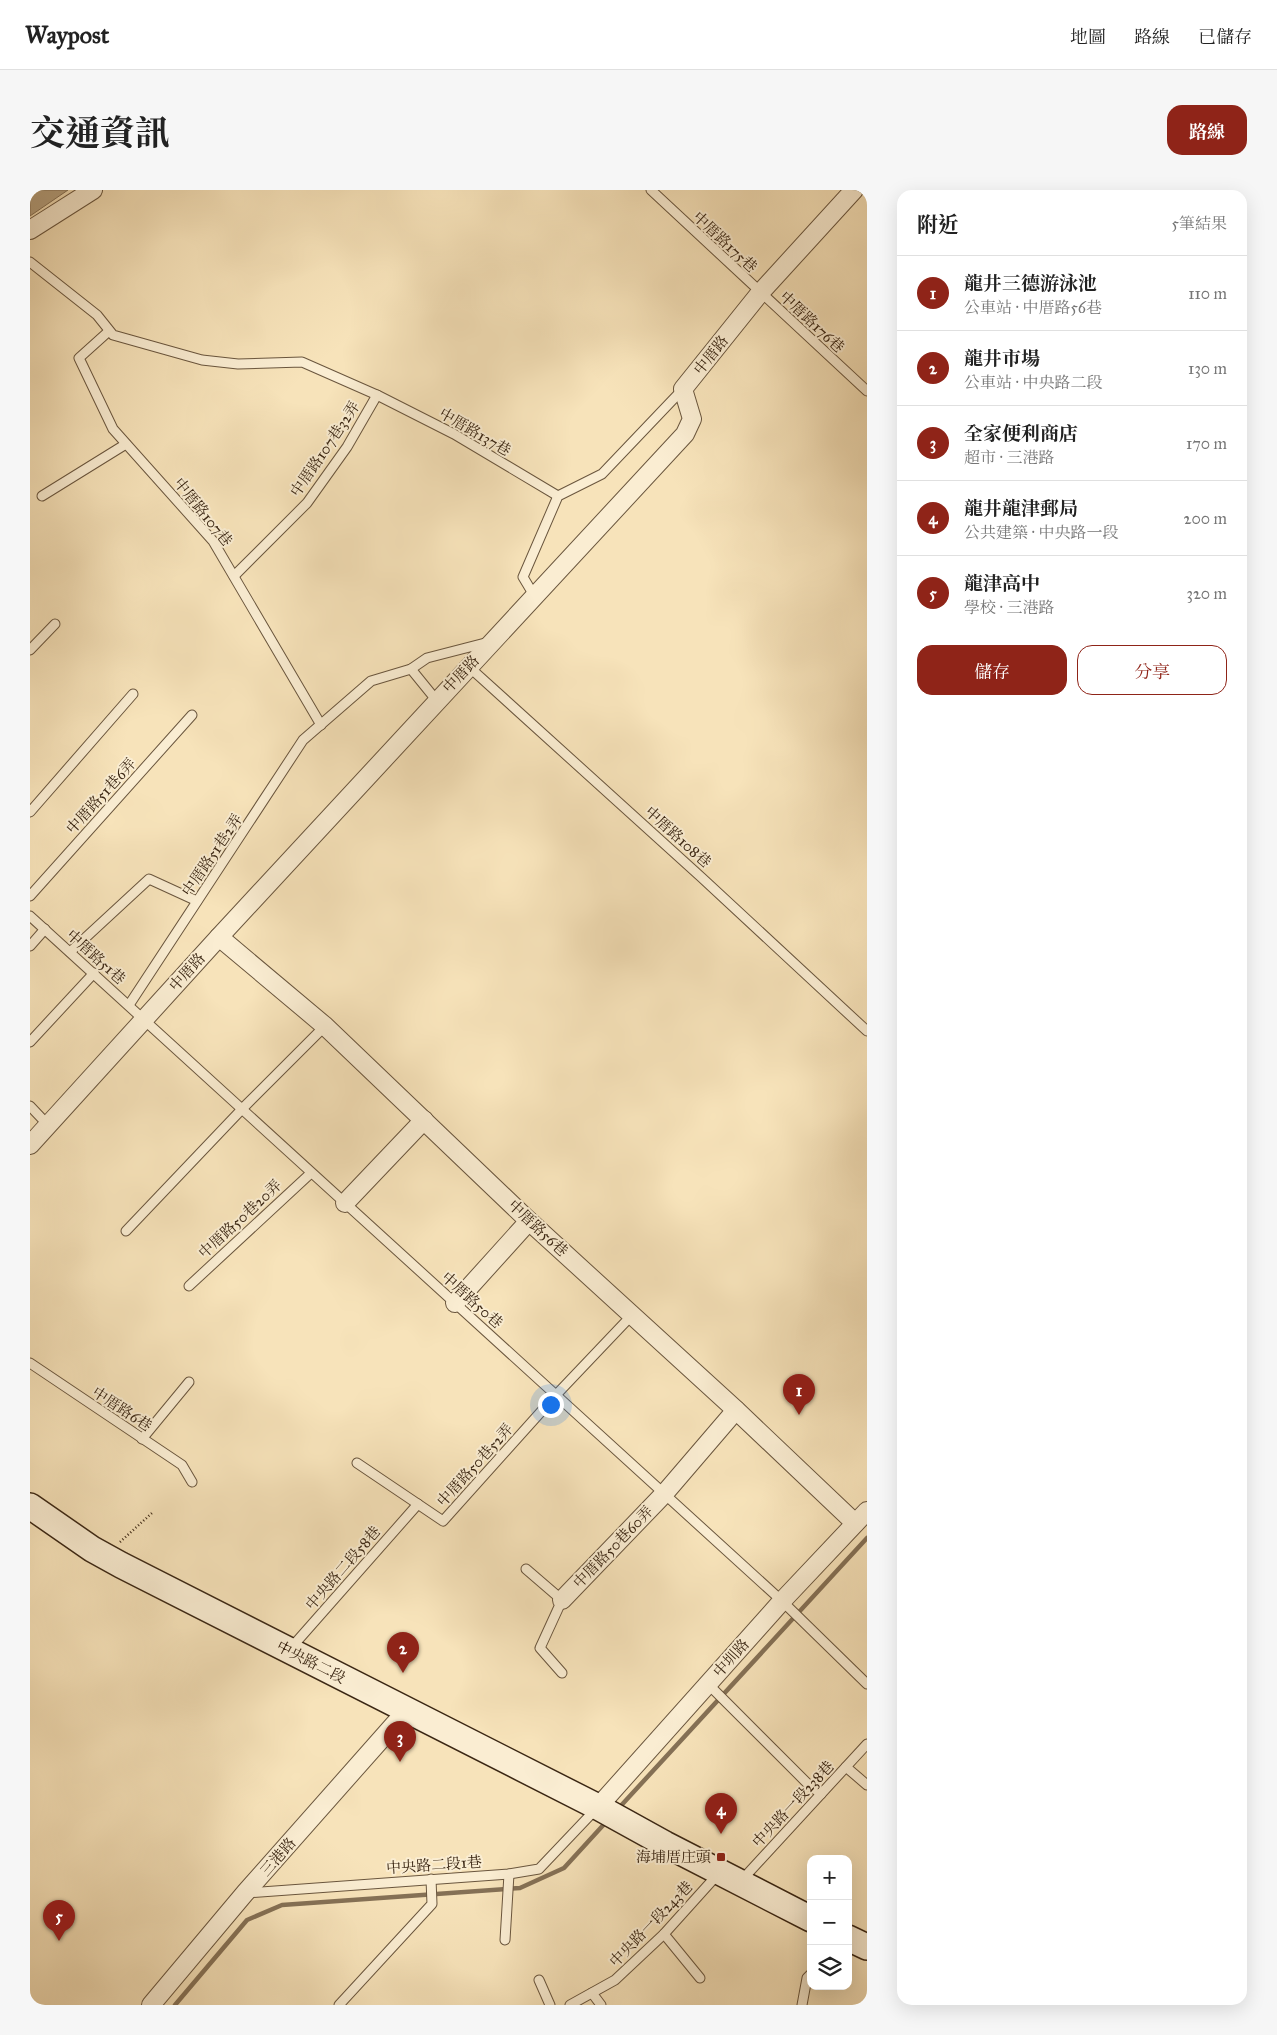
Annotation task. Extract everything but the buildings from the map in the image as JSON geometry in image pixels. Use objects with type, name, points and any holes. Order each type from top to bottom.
[{"type":"street","points":[[30,230],[93,190]]},
{"type":"street","name":"中厝路","points":[[30,1145],[219,936],[685,434],[692,418],[683,389],[760,293],[854,190]]},
{"type":"street","name":"中厝路56巷","points":[[219,936],[325,1026],[529,1221],[736,1410],[861,1517]]},
{"type":"street","points":[[345,1204],[424,1120]]},
{"type":"street","points":[[455,1303],[529,1221]]},
{"type":"street","name":"中厝路50巷60弄","points":[[562,1600],[664,1494],[736,1410]]},
{"type":"street","name":"中央路二段","points":[[30,1506],[105,1556],[598,1807],[807,1917]]},
{"type":"street","name":"中圳路","points":[[598,1807],[782,1601],[861,1517]]},
{"type":"street","name":"三港路","points":[[151,2005],[245,1893],[407,1710]]},
{"type":"street","points":[[852,1940],[867,1947]]},
{"type":"lane","name":"中厝路175巷","points":[[650,190],[760,293]]},
{"type":"lane","name":"中厝路107巷32弄","points":[[30,262],[97,315],[113,335],[202,360],[238,364],[302,362],[377,395],[346,447],[307,503],[234,576]]},
{"type":"lane","name":"中厝路176巷","points":[[760,293],[867,392]]},
{"type":"lane","name":"中厝路107巷","points":[[110,331],[79,358],[113,429],[213,541],[321,725]]},
{"type":"lane","points":[[535,597],[523,577],[558,496],[602,474],[683,389]]},
{"type":"lane","name":"中厝路137巷","points":[[377,395],[454,434],[558,496]]},
{"type":"lane","points":[[42,496],[126,444]]},
{"type":"lane","points":[[30,650],[55,624]]},
{"type":"lane","name":"中厝路51巷2弄","points":[[129,1005],[303,740],[371,681],[411,669],[427,658],[494,640]]},
{"type":"lane","name":"中厝路108巷","points":[[468,666],[701,876],[867,1031]]},
{"type":"lane","points":[[411,669],[437,700]]},
{"type":"lane","points":[[30,812],[133,694]]},
{"type":"lane","name":"中厝路51巷6弄","points":[[30,896],[192,715]]},
{"type":"lane","points":[[70,952],[149,879],[197,901]]},
{"type":"lane","name":"中厝路51巷","points":[[30,916],[144,1019]]},
{"type":"lane","points":[[30,946],[45,929]]},
{"type":"lane","points":[[30,1042],[94,973]]},
{"type":"lane","name":"中厝路50巷","points":[[144,1019],[782,1601],[867,1684]]},
{"type":"lane","points":[[126,1231],[243,1108],[325,1026]]},
{"type":"lane","points":[[30,1106],[48,1124]]},
{"type":"lane","name":"中厝路50巷20弄","points":[[189,1286],[311,1173]]},
{"type":"lane","points":[[556,1395],[633,1314]]},
{"type":"lane","name":"中厝路6巷","points":[[30,1363],[182,1465],[192,1482]]},
{"type":"lane","points":[[142,1438],[189,1382]]},
{"type":"lane","name":"中厝路50巷52弄","points":[[357,1463],[443,1521],[556,1395]]},
{"type":"lane","name":"中央路二段58巷","points":[[289,1650],[418,1504]]},
{"type":"lane","name":"中厝路50巷60弄","points":[[526,1569],[562,1600],[540,1648],[562,1673]]},
{"type":"lane","points":[[708,1684],[808,1784],[821,1794]]},
{"type":"lane","name":"中央路一段238巷","points":[[730,1877],[821,1794],[867,1744]]},
{"type":"lane","points":[[846,1767],[867,1785]]},
{"type":"lane","name":"中央路二段1巷","points":[[245,1893],[509,1874],[539,1869],[598,1807]]},
{"type":"lane","points":[[505,1940],[509,1874]]},
{"type":"lane","name":"中央路一段243巷","points":[[570,2005],[615,1980],[664,1934],[730,1877]]},
{"type":"lane","points":[[339,2005],[432,1904],[431,1879]]},
{"type":"lane","points":[[664,1934],[700,1978]]},
{"type":"lane","points":[[802,2005],[807,1977]]},
{"type":"lane","points":[[538,1980],[550,2005]]},
{"type":"lane","points":[[592,1993],[601,2005]]},
{"type":"path","points":[[105,1556],[152,1513]]},
{"type":"shaded area","points":[[30,190],[68,190],[30,216]]},
{"type":"waterway","points":[[617,1810],[867,1538]]},
{"type":"waterway","points":[[175,2005],[247,1920],[282,1905],[520,1888],[564,1868],[607,1821]]},
{"type":"place","name":"龍井三德游泳池","points":[[799,1415]]},
{"type":"place","name":"龍井市場","points":[[403,1673]]},
{"type":"place","name":"全家便利商店","points":[[400,1762]]},
{"type":"place","name":"龍井龍津郵局","points":[[721,1834]]},
{"type":"place","name":"海埔厝庄頭","points":[[721,1857]]},
{"type":"place","name":"龍津高中","points":[[59,1941]]}]
